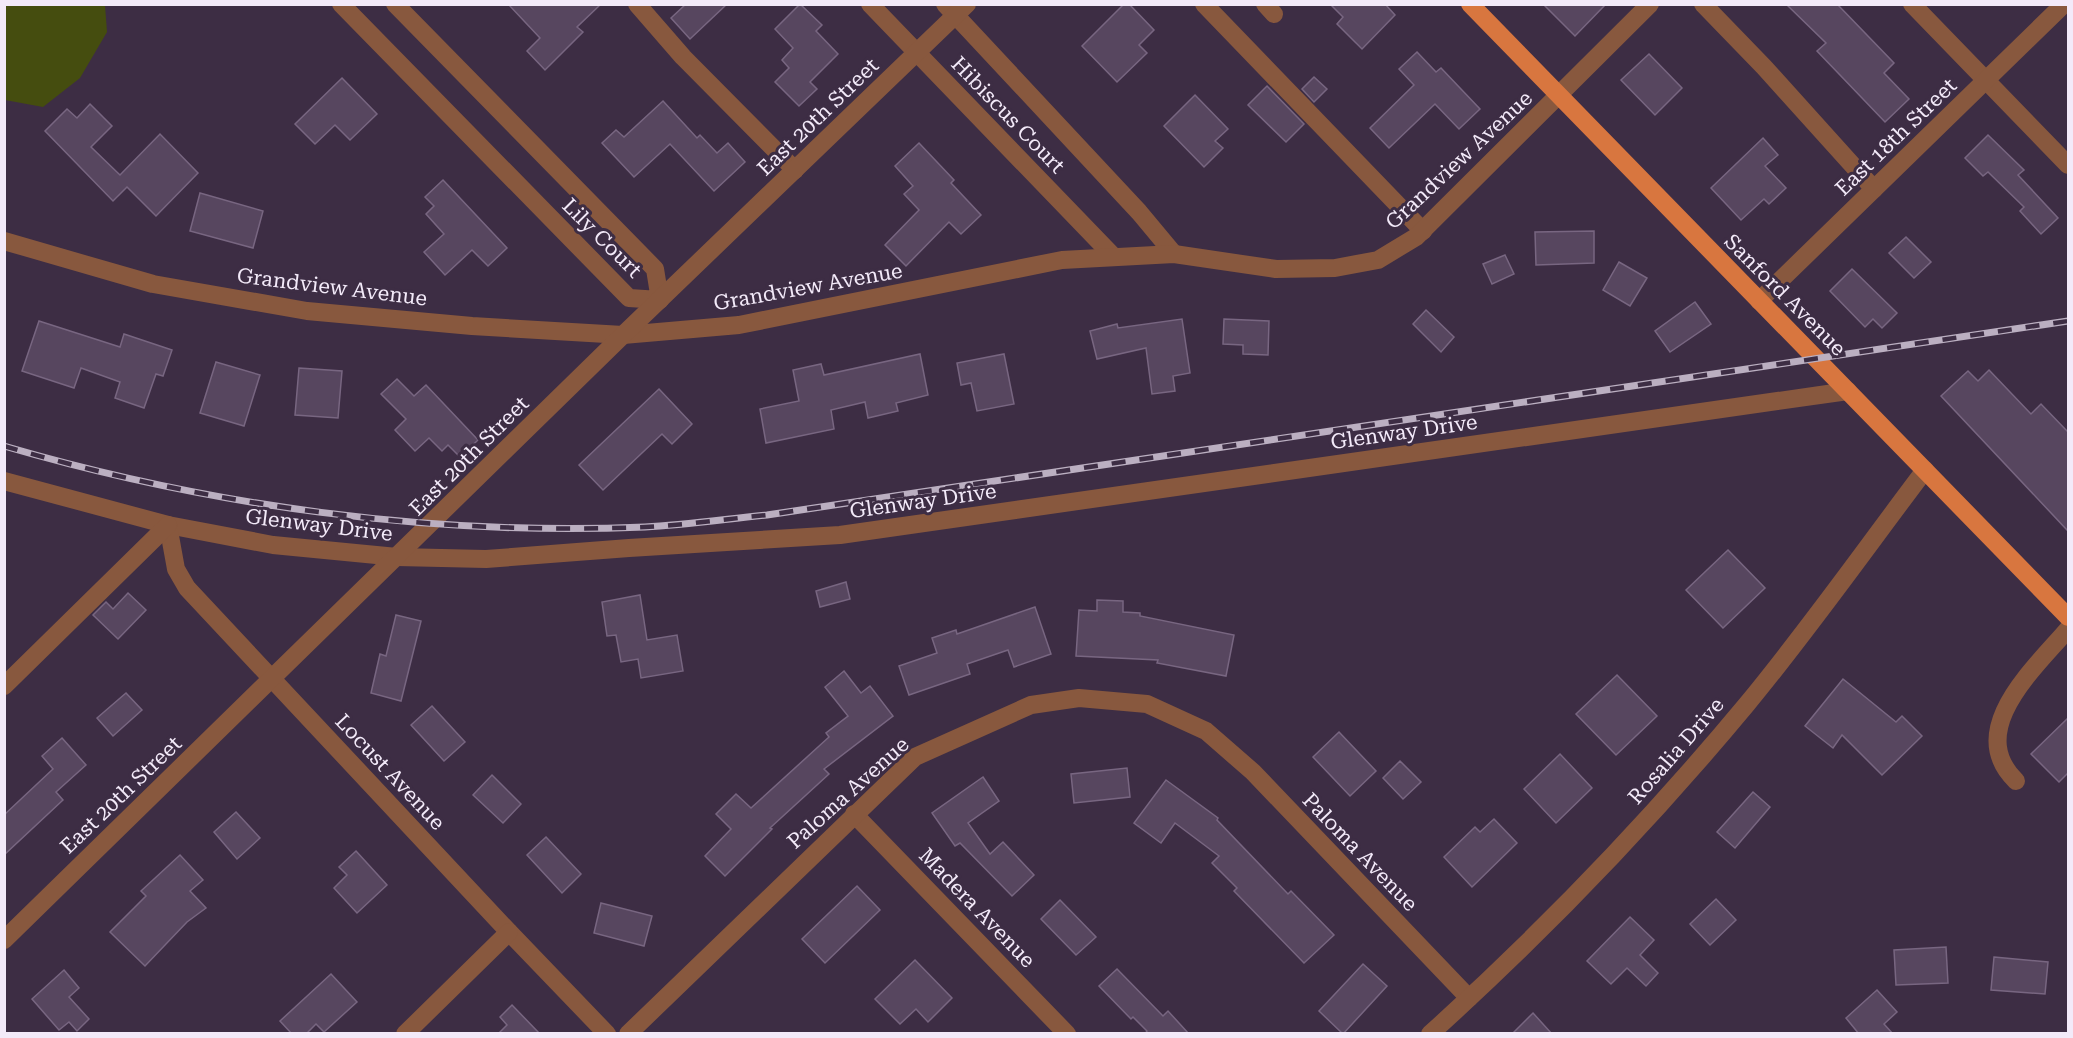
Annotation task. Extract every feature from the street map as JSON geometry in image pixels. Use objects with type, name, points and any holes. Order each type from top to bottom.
[{"type":"main road","name":"Sanford Avenue","points":[[1470,4],[2068,616]]},
{"type":"street","name":"Lily Court","points":[[341,4],[629,298],[660,300],[655,269],[395,4]]},
{"type":"street","points":[[637,4],[683,57],[795,170]]},
{"type":"street","name":"Hibiscus Court","points":[[870,4],[1114,257]]},
{"type":"street","points":[[1204,4],[1423,231]]},
{"type":"street","name":"Grandview Avenue","points":[[4,241],[153,284],[307,311],[472,326],[623,335],[739,325],[1062,260],[1174,254],[1276,269],[1335,268],[1378,260],[1423,231],[1650,4]]},
{"type":"street","points":[[1703,4],[1764,67],[1874,189]]},
{"type":"street","points":[[1912,4],[2068,165]]},
{"type":"street","name":"East 18th Street","points":[[1759,301],[2064,4]]},
{"type":"street","name":"East 20th Street","points":[[4,940],[623,335],[917,53],[956,8]]},
{"type":"street","name":"Hibiscus Court","points":[[956,8],[1174,254]]},
{"type":"street","name":"Glenway Drive","points":[[4,481],[168,525],[273,545],[397,557],[486,560],[629,548],[840,536],[1848,391]]},
{"type":"street","name":"Rosalia Drive","points":[[1430,1034],[1585,886],[1748,703],[1925,471]]},
{"type":"street","points":[[4,686],[168,525]]},
{"type":"street","name":"Locust Avenue","points":[[168,525],[176,569],[187,588],[607,1034]]},
{"type":"street","points":[[2016,781],[2005,771],[2000,758],[1997,728],[2015,691],[2068,629]]},
{"type":"street","name":"Paloma Avenue","points":[[628,1034],[915,757],[1031,705],[1079,698],[1147,704],[1206,731],[1253,772],[1469,998]]},
{"type":"street","name":"Madera Avenue","points":[[854,814],[1067,1034]]},
{"type":"street","points":[[405,1034],[509,932]]},
{"type":"green space","points":[[4,5],[105,5],[107,32],[80,78],[43,107],[5,100]]},
{"type":"building","points":[[508,4],[601,4],[577,27],[583,32],[545,70],[527,51],[540,38]]},
{"type":"building","points":[[686,4],[727,4],[690,39],[671,18]]},
{"type":"building","points":[[800,4],[822,25],[816,31],[838,54],[810,82],[817,89],[799,106],[775,82],[789,68],[782,60],[793,48],[775,29]]},
{"type":"building","points":[[1124,4],[1129,4],[1154,30],[1139,45],[1147,53],[1117,82],[1082,46]]},
{"type":"building","points":[[1330,4],[1385,4],[1395,15],[1362,49],[1337,24],[1343,17]]},
{"type":"building","points":[[1543,4],[1606,4],[1575,36]]},
{"type":"building","points":[[1786,4],[1837,4],[1894,63],[1884,73],[1909,99],[1885,122],[1817,51],[1826,43]]},
{"type":"building","points":[[1417,52],[1436,72],[1441,68],[1480,109],[1459,129],[1435,104],[1389,148],[1370,128],[1414,85],[1399,69]]},
{"type":"building","points":[[1649,54],[1682,88],[1655,115],[1621,80]]},
{"type":"building","points":[[1314,77],[1327,89],[1314,102],[1302,89]]},
{"type":"building","points":[[342,78],[377,114],[350,140],[335,125],[315,144],[295,124]]},
{"type":"building","points":[[1267,86],[1304,124],[1286,142],[1248,105]]},
{"type":"building","points":[[1195,95],[1228,129],[1215,141],[1223,148],[1204,167],[1164,126]]},
{"type":"building","points":[[663,101],[697,138],[700,135],[717,153],[728,143],[745,162],[714,191],[670,144],[634,177],[602,143],[616,130],[624,137]]},
{"type":"building","points":[[90,104],[112,126],[91,147],[120,175],[160,134],[198,173],[156,216],[127,187],[113,201],[45,131],[67,109],[77,118]]},
{"type":"building","points":[[1988,135],[2024,170],[2018,175],[2058,218],[2041,234],[2020,211],[2024,207],[1988,172],[1983,176],[1965,158]]},
{"type":"building","points":[[1763,138],[1778,155],[1765,166],[1786,188],[1769,204],[1764,199],[1741,220],[1711,188]]},
{"type":"building","points":[[919,143],[954,180],[951,183],[981,215],[961,234],[949,222],[906,266],[885,245],[919,210],[904,194],[913,186],[895,166]]},
{"type":"building","points":[[443,180],[507,248],[488,266],[472,250],[445,275],[424,252],[444,234],[426,214],[434,206],[425,197]]},
{"type":"building","points":[[200,193],[263,211],[253,248],[190,231]]},
{"type":"building","points":[[1594,231],[1594,263],[1536,265],[1535,232]]},
{"type":"building","points":[[1906,237],[1931,262],[1914,278],[1889,253]]},
{"type":"building","points":[[1505,255],[1514,274],[1492,284],[1483,264]]},
{"type":"building","points":[[1619,262],[1647,278],[1630,306],[1603,290]]},
{"type":"building","points":[[1852,269],[1897,313],[1882,328],[1873,319],[1865,327],[1830,291]]},
{"type":"building","points":[[1695,302],[1711,324],[1670,352],[1655,331]]},
{"type":"building","points":[[1426,310],[1454,337],[1441,352],[1413,324]]},
{"type":"building","points":[[1182,319],[1190,373],[1173,376],[1175,391],[1152,394],[1146,348],[1097,359],[1090,331],[1117,324],[1118,328]]},
{"type":"building","points":[[1224,319],[1269,321],[1268,355],[1243,354],[1243,345],[1223,344]]},
{"type":"building","points":[[39,321],[120,347],[124,334],[172,350],[163,376],[156,374],[144,408],[115,398],[120,382],[81,368],[74,388],[22,371]]},
{"type":"building","points":[[920,354],[928,395],[896,403],[898,411],[868,418],[865,402],[831,410],[834,429],[766,443],[760,409],[799,401],[793,370],[821,364],[824,375]]},
{"type":"building","points":[[1004,354],[1014,404],[977,411],[971,383],[961,385],[957,363]]},
{"type":"building","points":[[216,362],[260,375],[244,426],[200,413]]},
{"type":"building","points":[[299,368],[342,371],[338,418],[295,415]]},
{"type":"building","points":[[1989,370],[2031,414],[2041,404],[2068,432],[2068,531],[1941,396],[1968,371],[1978,381]]},
{"type":"building","points":[[397,379],[414,396],[426,385],[478,440],[460,457],[448,445],[442,451],[429,438],[415,451],[395,430],[406,419],[381,394]]},
{"type":"building","points":[[659,389],[692,424],[672,444],[662,434],[603,490],[579,465]]},
{"type":"building","points":[[1728,550],[1765,588],[1723,628],[1686,590]]},
{"type":"building","points":[[846,582],[850,599],[820,607],[816,591]]},
{"type":"building","points":[[128,593],[146,610],[118,639],[93,615],[106,602],[113,609]]},
{"type":"building","points":[[640,595],[647,640],[677,635],[683,671],[641,678],[638,659],[621,662],[616,635],[607,636],[602,602]]},
{"type":"building","points":[[1097,600],[1123,601],[1123,612],[1140,613],[1140,616],[1234,635],[1226,676],[1157,663],[1158,660],[1076,656],[1079,610],[1097,611]]},
{"type":"building","points":[[1035,607],[1051,654],[1014,667],[1008,650],[967,664],[970,674],[909,695],[899,666],[937,653],[932,638],[956,630],[957,634]]},
{"type":"building","points":[[396,615],[421,621],[401,701],[371,693],[380,654],[386,656]]},
{"type":"building","points":[[844,671],[861,693],[870,686],[893,716],[824,769],[829,774],[770,828],[772,829],[725,876],[705,856],[731,829],[716,814],[736,794],[751,808],[829,737],[826,733],[848,716],[825,687]]},
{"type":"building","points":[[1617,675],[1657,716],[1616,755],[1576,714]]},
{"type":"building","points":[[1843,679],[1896,722],[1902,716],[1922,736],[1882,775],[1842,735],[1833,748],[1805,726]]},
{"type":"building","points":[[126,693],[142,710],[113,736],[97,718]]},
{"type":"building","points":[[432,706],[465,742],[444,761],[411,725]]},
{"type":"building","points":[[2068,718],[2068,773],[2059,782],[2031,754]]},
{"type":"building","points":[[1339,732],[1376,771],[1350,796],[1313,757]]},
{"type":"building","points":[[62,738],[86,765],[56,792],[63,800],[4,855],[4,815],[53,769],[42,756]]},
{"type":"building","points":[[1560,754],[1592,788],[1556,823],[1524,789]]},
{"type":"building","points":[[1400,761],[1421,782],[1403,799],[1383,778]]},
{"type":"building","points":[[1127,768],[1130,797],[1074,803],[1071,774]]},
{"type":"building","points":[[492,775],[521,804],[503,823],[473,795]]},
{"type":"building","points":[[983,777],[999,801],[968,823],[990,854],[1003,842],[1034,875],[1012,896],[960,843],[955,846],[932,813]]},
{"type":"building","points":[[1166,780],[1218,818],[1217,820],[1288,894],[1291,891],[1334,935],[1304,963],[1234,891],[1237,888],[1212,863],[1219,856],[1175,823],[1161,843],[1134,823]]},
{"type":"building","points":[[1753,792],[1770,807],[1735,848],[1717,832]]},
{"type":"building","points":[[236,812],[260,838],[237,859],[214,832]]},
{"type":"building","points":[[1494,819],[1517,843],[1472,887],[1444,857],[1475,827],[1480,832]]},
{"type":"building","points":[[546,837],[581,874],[562,893],[527,855]]},
{"type":"building","points":[[356,851],[387,885],[357,913],[334,888],[347,875],[339,867]]},
{"type":"building","points":[[180,855],[203,880],[190,891],[206,908],[187,922],[145,966],[110,932],[146,896],[141,891]]},
{"type":"building","points":[[857,886],[880,910],[825,963],[802,939]]},
{"type":"building","points":[[1716,899],[1736,920],[1710,945],[1690,924]]},
{"type":"building","points":[[1060,900],[1096,937],[1076,955],[1041,919]]},
{"type":"building","points":[[601,903],[652,916],[644,946],[594,933]]},
{"type":"building","points":[[1630,917],[1654,940],[1640,955],[1658,973],[1646,986],[1627,968],[1611,984],[1587,961]]},
{"type":"building","points":[[1946,947],[1948,983],[1896,985],[1894,950]]},
{"type":"building","points":[[1994,957],[2048,962],[2045,994],[1991,990]]},
{"type":"building","points":[[915,960],[952,998],[928,1022],[916,1009],[900,1024],[875,999]]},
{"type":"building","points":[[1363,964],[1387,986],[1343,1034],[1319,1011]]},
{"type":"building","points":[[1117,969],[1163,1016],[1168,1011],[1189,1034],[1145,1034],[1147,1031],[1133,1017],[1131,1019],[1099,986]]},
{"type":"building","points":[[64,970],[79,988],[69,997],[89,1019],[77,1031],[69,1022],[59,1030],[32,999]]},
{"type":"building","points":[[331,974],[357,1002],[324,1032],[316,1024],[306,1034],[292,1034],[280,1021]]},
{"type":"building","points":[[1877,990],[1897,1012],[1884,1024],[1893,1034],[1859,1034],[1846,1018]]},
{"type":"building","points":[[512,1005],[540,1034],[498,1034],[507,1025],[500,1017]]},
{"type":"building","points":[[1533,1013],[1552,1034],[1512,1034]]},
{"type":"railway","points":[[4,446],[161,485],[321,512],[483,527],[564,529],[645,527],[767,515],[2068,321]]}]
